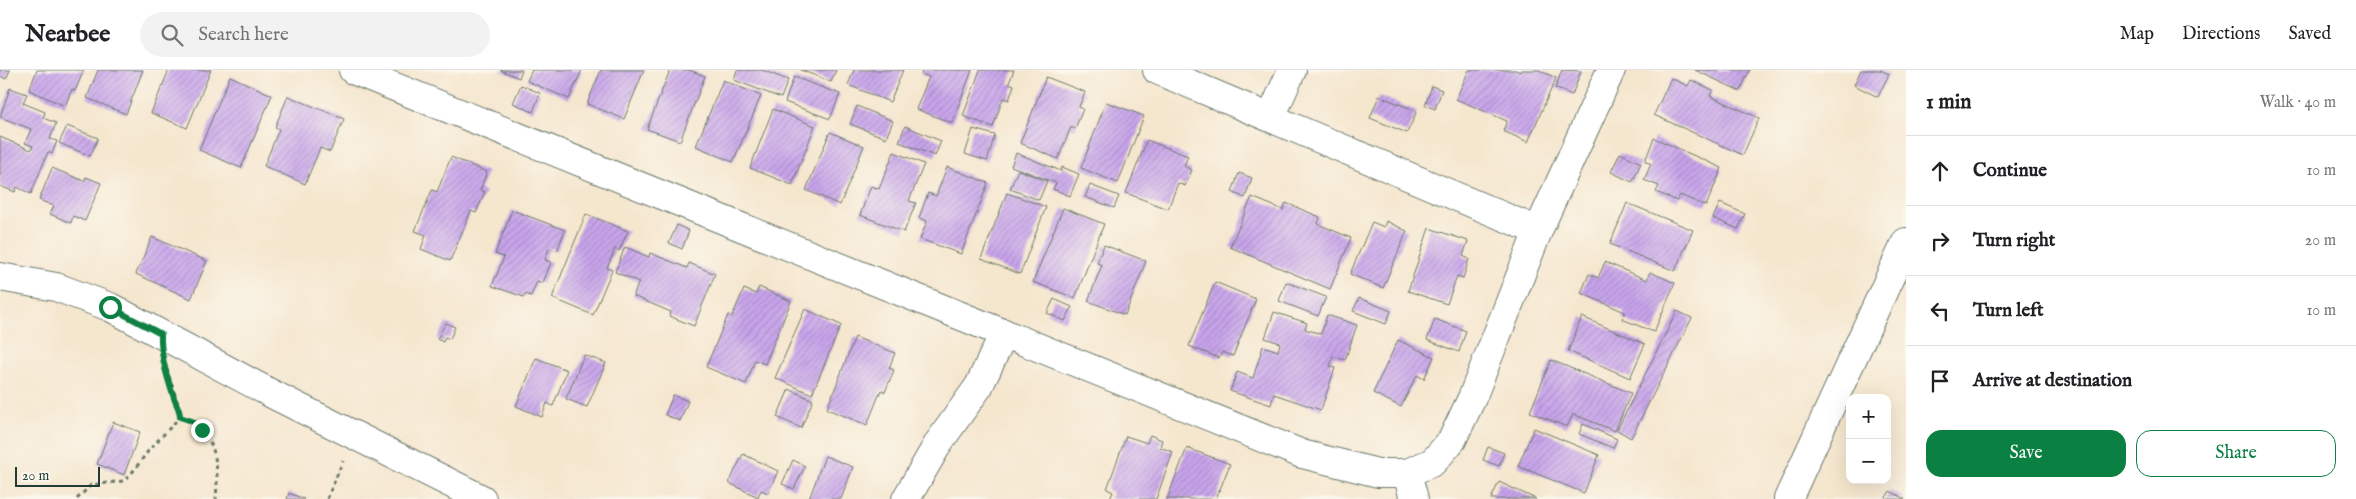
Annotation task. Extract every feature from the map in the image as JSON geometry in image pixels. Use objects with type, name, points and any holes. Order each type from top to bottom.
[{"type":"street","points":[[353,70],[1302,454],[1378,473],[1411,486],[1452,440],[1472,398],[1538,231],[1611,70]]},
{"type":"street","points":[[1158,70],[1538,231]]},
{"type":"street","points":[[1271,117],[1292,70]]},
{"type":"street","points":[[1788,499],[1906,242]]},
{"type":"street","points":[[0,277],[65,291],[110,307],[274,395],[482,499]]},
{"type":"street","points":[[906,499],[939,442],[978,386],[1004,333]]},
{"type":"path","points":[[77,499],[91,485],[123,481],[180,417],[180,409],[174,400],[160,347],[161,334]]},
{"type":"path","points":[[180,417],[192,421],[202,430],[213,446],[218,474],[216,499]]},
{"type":"path","points":[[327,499],[354,435]]},
{"type":"building","points":[[0,70],[10,70],[6,79],[0,76]]},
{"type":"building","points":[[37,70],[84,70],[75,91],[72,89],[65,106],[29,90]]},
{"type":"building","points":[[98,70],[143,70],[126,114],[87,98]]},
{"type":"building","points":[[169,70],[211,70],[187,128],[151,113]]},
{"type":"building","points":[[500,70],[522,70],[519,78]]},
{"type":"building","points":[[532,70],[582,70],[569,99],[527,81]]},
{"type":"building","points":[[601,70],[644,70],[624,119],[587,104]]},
{"type":"building","points":[[670,70],[689,70],[705,76],[680,141],[647,129]]},
{"type":"building","points":[[737,70],[762,70],[788,80],[781,98],[734,80]]},
{"type":"building","points":[[801,70],[836,70],[831,82]]},
{"type":"building","points":[[854,70],[903,70],[890,102],[848,85]]},
{"type":"building","points":[[923,70],[972,70],[952,123],[916,109],[929,77],[921,74]]},
{"type":"building","points":[[980,70],[1014,70],[1009,83],[1014,85],[1009,100],[1003,98],[993,127],[963,116]]},
{"type":"building","points":[[1469,70],[1516,70],[1520,72],[1521,70],[1539,70],[1556,78],[1528,142],[1503,131],[1507,121],[1456,99]]},
{"type":"building","points":[[1562,70],[1581,71],[1572,95],[1555,88]]},
{"type":"building","points":[[1695,70],[1750,70],[1740,91]]},
{"type":"building","points":[[1861,70],[1880,70],[1889,74],[1878,97],[1854,85]]},
{"type":"building","points":[[230,76],[272,95],[241,168],[199,150]]},
{"type":"building","points":[[794,77],[840,94],[830,119],[785,102]]},
{"type":"building","points":[[1046,77],[1085,92],[1079,107],[1083,109],[1075,129],[1071,127],[1058,159],[1020,143]]},
{"type":"building","points":[[1671,78],[1688,86],[1691,80],[1713,90],[1710,96],[1759,118],[1743,155],[1654,115]]},
{"type":"building","points":[[723,80],[761,96],[733,162],[696,146]]},
{"type":"building","points":[[521,85],[540,93],[533,112],[513,103]]},
{"type":"building","points":[[1432,86],[1442,90],[1435,109],[1425,105]]},
{"type":"building","points":[[10,88],[27,94],[23,103],[45,112],[43,118],[56,123],[50,139],[57,141],[52,154],[48,152],[31,194],[17,187],[15,192],[0,186],[0,137],[31,150],[33,146],[25,143],[31,129],[0,117]]},
{"type":"building","points":[[288,96],[344,119],[330,152],[320,148],[305,184],[264,166],[279,129],[275,127]]},
{"type":"building","points":[[1379,96],[1417,111],[1407,133],[1370,118]]},
{"type":"building","points":[[1106,102],[1144,116],[1118,183],[1081,168]]},
{"type":"building","points":[[857,106],[893,121],[886,138],[850,124]]},
{"type":"building","points":[[773,109],[815,126],[792,185],[750,168]]},
{"type":"building","points":[[67,126],[98,138],[90,156],[59,143]]},
{"type":"building","points":[[905,126],[941,141],[935,156],[899,142]]},
{"type":"building","points":[[973,129],[995,135],[987,161],[965,154]]},
{"type":"building","points":[[830,132],[864,146],[840,205],[806,190]]},
{"type":"building","points":[[1654,138],[1722,168],[1706,206],[1680,195],[1677,201],[1656,192],[1659,186],[1644,180],[1651,164],[1645,161]]},
{"type":"building","points":[[1147,140],[1188,156],[1184,166],[1192,170],[1185,186],[1178,183],[1168,209],[1126,193]]},
{"type":"building","points":[[894,152],[924,164],[909,201],[916,203],[904,232],[860,215],[871,186],[879,189]]},
{"type":"building","points":[[1016,153],[1061,171],[1062,167],[1079,174],[1070,196],[1053,189],[1056,183],[1011,166]]},
{"type":"building","points":[[1620,153],[1641,163],[1632,182],[1611,172]]},
{"type":"building","points":[[451,157],[487,172],[480,190],[485,192],[476,213],[471,211],[450,261],[421,249],[426,235],[415,231],[432,190],[437,192]]},
{"type":"building","points":[[947,167],[988,183],[961,254],[920,239],[927,221],[919,218],[928,193],[936,196]]},
{"type":"building","points":[[52,168],[84,181],[86,177],[101,183],[85,221],[73,216],[71,223],[50,214],[54,206],[39,200]]},
{"type":"building","points":[[1018,170],[1047,181],[1039,200],[1010,189]]},
{"type":"building","points":[[1239,173],[1252,178],[1245,198],[1232,192]]},
{"type":"building","points":[[1090,185],[1119,196],[1114,208],[1085,197]]},
{"type":"building","points":[[1007,193],[1046,207],[1020,274],[981,259]]},
{"type":"building","points":[[1252,197],[1283,210],[1286,203],[1320,217],[1318,224],[1351,238],[1330,289],[1230,247]]},
{"type":"building","points":[[1627,203],[1693,230],[1675,271],[1610,244]]},
{"type":"building","points":[[1720,203],[1745,214],[1738,229],[1713,218]]},
{"type":"building","points":[[1063,208],[1104,224],[1075,298],[1033,282]]},
{"type":"building","points":[[512,210],[565,230],[557,251],[549,248],[545,260],[551,262],[543,283],[537,281],[531,296],[525,294],[524,297],[492,286],[504,257],[495,254]]},
{"type":"building","points":[[586,214],[628,231],[619,251],[615,249],[607,268],[612,270],[593,315],[552,298]]},
{"type":"building","points":[[1386,221],[1407,231],[1383,288],[1350,274],[1372,222],[1384,227]]},
{"type":"building","points":[[677,225],[689,231],[682,249],[669,243]]},
{"type":"building","points":[[1429,228],[1468,241],[1463,256],[1469,259],[1463,278],[1457,276],[1447,304],[1408,291]]},
{"type":"building","points":[[152,237],[207,261],[191,299],[136,274]]},
{"type":"building","points":[[1104,245],[1146,261],[1125,315],[1088,301],[1102,265],[1097,263]]},
{"type":"building","points":[[625,247],[649,257],[650,253],[687,268],[689,263],[715,274],[694,326],[669,316],[671,312],[633,296],[639,282],[615,272]]},
{"type":"building","points":[[1605,262],[1647,280],[1650,272],[1675,283],[1654,332],[1622,319],[1625,312],[1581,293],[1589,274],[1598,278]]},
{"type":"building","points":[[1215,282],[1256,299],[1233,356],[1222,352],[1219,358],[1189,346]]},
{"type":"building","points":[[1286,282],[1326,297],[1318,316],[1279,301]]},
{"type":"building","points":[[759,287],[791,301],[765,364],[755,360],[746,384],[706,367],[728,315],[732,317],[744,289],[756,294]]},
{"type":"building","points":[[1359,298],[1391,311],[1386,324],[1353,311]]},
{"type":"building","points":[[1054,299],[1072,307],[1065,321],[1047,313]]},
{"type":"building","points":[[805,309],[841,325],[812,394],[775,378]]},
{"type":"building","points":[[1677,311],[1692,318],[1631,438],[1617,430]]},
{"type":"building","points":[[1274,312],[1307,323],[1305,329],[1321,334],[1327,315],[1357,325],[1345,360],[1333,356],[1330,366],[1335,368],[1321,410],[1274,394],[1271,405],[1230,391],[1237,372],[1253,378],[1263,346],[1278,351],[1280,343],[1265,338]]},
{"type":"building","points":[[1582,317],[1645,344],[1630,378],[1568,351]]},
{"type":"building","points":[[1435,319],[1466,331],[1459,352],[1427,340]]},
{"type":"building","points":[[446,323],[455,327],[450,339],[445,337],[443,342],[437,339]]},
{"type":"building","points":[[855,337],[895,353],[889,368],[894,370],[885,392],[881,390],[867,425],[827,409]]},
{"type":"building","points":[[1398,340],[1434,357],[1424,379],[1417,375],[1401,407],[1373,393]]},
{"type":"building","points":[[584,355],[606,363],[587,407],[566,399]]},
{"type":"building","points":[[536,358],[567,370],[553,406],[547,403],[542,417],[516,406]]},
{"type":"building","points":[[1551,360],[1631,393],[1615,431],[1573,414],[1567,427],[1530,412]]},
{"type":"building","points":[[789,389],[813,400],[801,428],[777,417]]},
{"type":"building","points":[[673,395],[688,401],[680,421],[665,415]]},
{"type":"building","points":[[113,422],[140,432],[124,475],[97,464]]},
{"type":"building","points":[[1583,424],[1617,439],[1613,448],[1579,434]]},
{"type":"building","points":[[1534,428],[1599,455],[1584,493],[1518,466]]},
{"type":"building","points":[[1150,435],[1162,440],[1160,447],[1173,452],[1156,499],[1110,499],[1113,492],[1107,489],[1126,436],[1147,443]]},
{"type":"building","points":[[1488,447],[1504,453],[1499,466],[1483,460]]},
{"type":"building","points":[[1187,448],[1230,464],[1216,499],[1167,499]]},
{"type":"building","points":[[743,454],[778,471],[768,493],[761,490],[758,497],[729,483]]},
{"type":"building","points":[[825,456],[853,467],[841,499],[809,499]]},
{"type":"building","points":[[793,460],[805,466],[794,489],[782,484]]},
{"type":"building","points":[[1499,482],[1536,499],[1491,499]]},
{"type":"building","points":[[1890,491],[1905,499],[1885,499]]},
{"type":"building","points":[[289,493],[304,499],[287,499]]},
{"type":"route","points":[[110,307],[161,334],[160,347],[174,400],[180,409],[180,417],[192,421],[202,430]]}]
